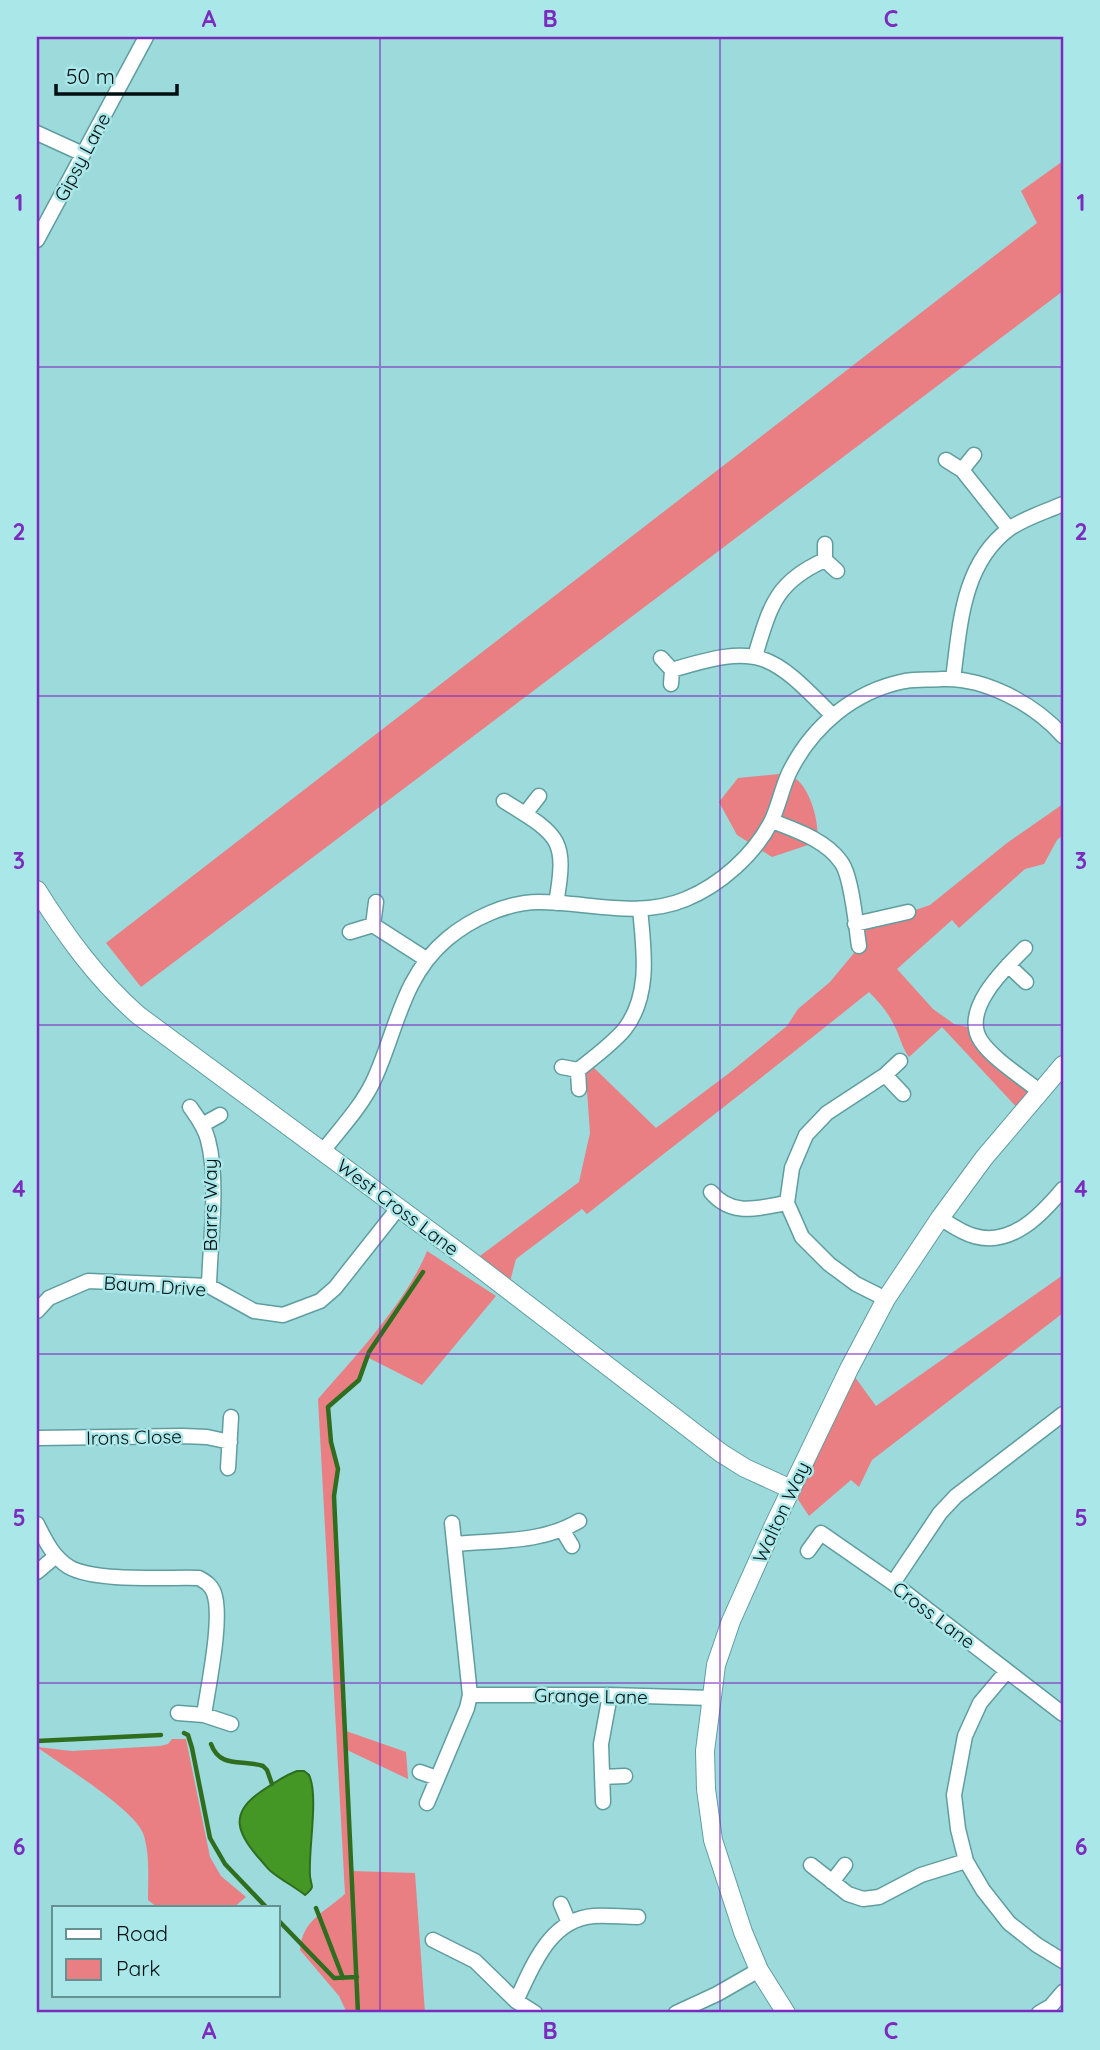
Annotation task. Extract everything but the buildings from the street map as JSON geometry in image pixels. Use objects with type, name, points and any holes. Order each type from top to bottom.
[{"type":"street","name":"Gipsy Lane","points":[[37,240],[146,37]]},
{"type":"street","points":[[37,133],[83,154]]},
{"type":"street","points":[[962,470],[974,455]]},
{"type":"street","points":[[946,460],[962,470],[1009,529]]},
{"type":"street","points":[[953,679],[967,592],[984,554],[1009,529],[1063,504]]},
{"type":"street","points":[[825,544],[825,560],[837,571]]},
{"type":"street","points":[[755,656],[766,620],[784,586],[806,568],[825,560]]},
{"type":"street","points":[[661,658],[672,677],[718,656],[739,654],[767,659],[793,675],[833,716]]},
{"type":"street","points":[[323,1151],[371,1086],[385,1055],[406,991],[426,959],[464,926],[488,914],[536,902],[640,909],[664,906],[709,887],[734,868],[757,843],[772,821],[790,770],[807,741],[843,706],[867,693],[906,681],[953,679],[985,686],[1026,704],[1063,736]]},
{"type":"street","points":[[525,814],[539,796]]},
{"type":"street","points":[[504,801],[545,827],[554,839],[561,854],[562,873],[556,903]]},
{"type":"street","points":[[772,821],[800,832],[826,847],[842,862],[847,874],[859,946]]},
{"type":"street","name":"West Cross Lane","points":[[37,890],[90,967],[114,994],[138,1015],[399,1207],[721,1453],[745,1468],[791,1489]]},
{"type":"street","points":[[373,925],[376,902]]},
{"type":"street","points":[[578,1070],[624,1030],[637,1008],[643,983],[645,953],[640,909]]},
{"type":"street","points":[[855,924],[908,912]]},
{"type":"street","points":[[350,932],[373,925],[426,959]]},
{"type":"street","points":[[1025,948],[984,995],[976,1029],[980,1040],[989,1050],[1040,1091]]},
{"type":"street","points":[[1008,965],[1026,982]]},
{"type":"street","points":[[887,1299],[856,1284],[829,1264],[802,1237],[787,1203],[792,1168],[806,1135],[827,1113],[886,1075],[900,1061]]},
{"type":"street","name":"Walton Way","points":[[786,2013],[759,1970],[743,1933],[713,1840],[706,1789],[705,1751],[716,1665],[731,1621],[791,1489],[849,1369],[887,1299],[940,1218],[984,1158],[1063,1065]]},
{"type":"street","points":[[562,1067],[578,1070]]},
{"type":"street","points":[[578,1070],[579,1089]]},
{"type":"street","points":[[886,1075],[903,1094]]},
{"type":"street","name":"Barrs Way","points":[[190,1107],[208,1139],[213,1183],[209,1286]]},
{"type":"street","points":[[202,1125],[220,1115]]},
{"type":"street","points":[[940,1218],[978,1238],[1014,1233],[1037,1219],[1063,1189]]},
{"type":"street","points":[[711,1192],[720,1203],[731,1208],[756,1209],[787,1203]]},
{"type":"street","name":"Baum Drive","points":[[37,1311],[49,1297],[88,1281],[209,1286],[254,1311],[283,1315],[320,1301],[335,1288],[399,1207]]},
{"type":"street","points":[[893,1583],[940,1513],[956,1496],[1063,1414]]},
{"type":"street","points":[[228,1468],[232,1417]]},
{"type":"street","name":"Irons Close","points":[[37,1438],[183,1436],[230,1442]]},
{"type":"street","points":[[456,1544],[540,1537],[562,1531],[579,1521]]},
{"type":"street","points":[[427,1802],[470,1695],[452,1523]]},
{"type":"street","points":[[37,1524],[56,1556],[81,1573],[199,1578],[208,1582],[214,1591],[216,1602],[215,1636],[204,1715]]},
{"type":"street","points":[[562,1531],[572,1546]]},
{"type":"street","name":"Cross Lane","points":[[808,1551],[821,1533],[893,1583],[1063,1713]]},
{"type":"street","points":[[37,1572],[56,1556]]},
{"type":"street","points":[[1007,1671],[980,1703],[965,1736],[958,1766],[954,1795],[966,1861],[983,1890],[1009,1923],[1063,1961]]},
{"type":"street","name":"Grange Lane","points":[[470,1695],[711,1698]]},
{"type":"street","points":[[603,1802],[601,1744],[610,1695]]},
{"type":"street","points":[[178,1713],[204,1715],[231,1724]]},
{"type":"street","points":[[420,1772],[437,1778]]},
{"type":"street","points":[[602,1777],[625,1776]]},
{"type":"street","points":[[811,1865],[848,1894],[863,1899],[879,1897],[921,1875],[966,1861]]},
{"type":"street","points":[[832,1882],[845,1865]]},
{"type":"street","points":[[561,1904],[569,1923]]},
{"type":"street","points":[[516,2001],[547,1942],[569,1923],[593,1916],[638,1917]]},
{"type":"street","points":[[433,1940],[475,1961],[516,2001],[535,2013]]},
{"type":"street","points":[[676,2013],[718,1994],[759,1970]]},
{"type":"street","points":[[1039,2013],[1051,2006],[1063,1992]]},
{"type":"green space","points":[[1063,161],[1063,291],[141,987],[106,943],[1037,223],[1021,191]]},
{"type":"green space","points":[[779,774],[796,779],[806,791],[816,817],[818,835],[817,842],[772,857],[737,835],[719,802],[738,778]]},
{"type":"green space","points":[[1063,804],[1063,835],[1057,840],[1044,864],[1025,869],[959,928],[952,920],[897,969],[933,1009],[954,1024],[976,1029],[1039,1091],[1022,1113],[942,1027],[909,1057],[889,1016],[869,992],[587,1214],[582,1209],[516,1259],[508,1289],[472,1262],[579,1182],[590,1133],[587,1091],[579,1089],[588,1062],[656,1128],[787,1026],[798,1009],[830,982],[859,947],[855,924],[898,916],[930,905],[1007,843]]},
{"type":"green space","points":[[427,1251],[496,1296],[422,1385],[367,1357],[359,1380],[328,1407],[331,1442],[338,1469],[334,1496],[346,1731],[406,1752],[408,1779],[347,1750],[352,1871],[415,1873],[425,2013],[347,2013],[339,1996],[300,1950],[305,1931],[310,1924],[345,1894],[318,1399],[393,1309]]},
{"type":"green space","points":[[1063,1275],[1063,1313],[872,1460],[859,1487],[851,1480],[809,1516],[791,1489],[849,1369],[876,1406]]},
{"type":"green space","points":[[172,1739],[186,1739],[210,1857],[221,1876],[246,1897],[235,1906],[156,1906],[148,1900],[147,1851],[139,1826],[114,1801],[37,1747],[72,1751],[168,1744]]},
{"type":"shaded area","points":[[297,1771],[304,1771],[309,1775],[313,1796],[310,1865],[312,1887],[305,1895],[267,1867],[251,1849],[240,1824],[243,1809],[250,1801],[277,1781]]},
{"type":"waterway","points":[[358,2013],[334,1496],[338,1469],[331,1442],[328,1407],[359,1380],[369,1352],[423,1272]]},
{"type":"waterway","points":[[184,1733],[188,1735],[192,1748],[210,1838],[225,1864],[265,1906]]},
{"type":"waterway","points":[[37,1741],[161,1735]]},
{"type":"waterway","points":[[211,1744],[215,1752],[226,1760],[263,1766],[272,1784]]},
{"type":"waterway","points":[[316,1908],[343,1978]]},
{"type":"waterway","points":[[280,1922],[334,1978],[357,1977]]}]
